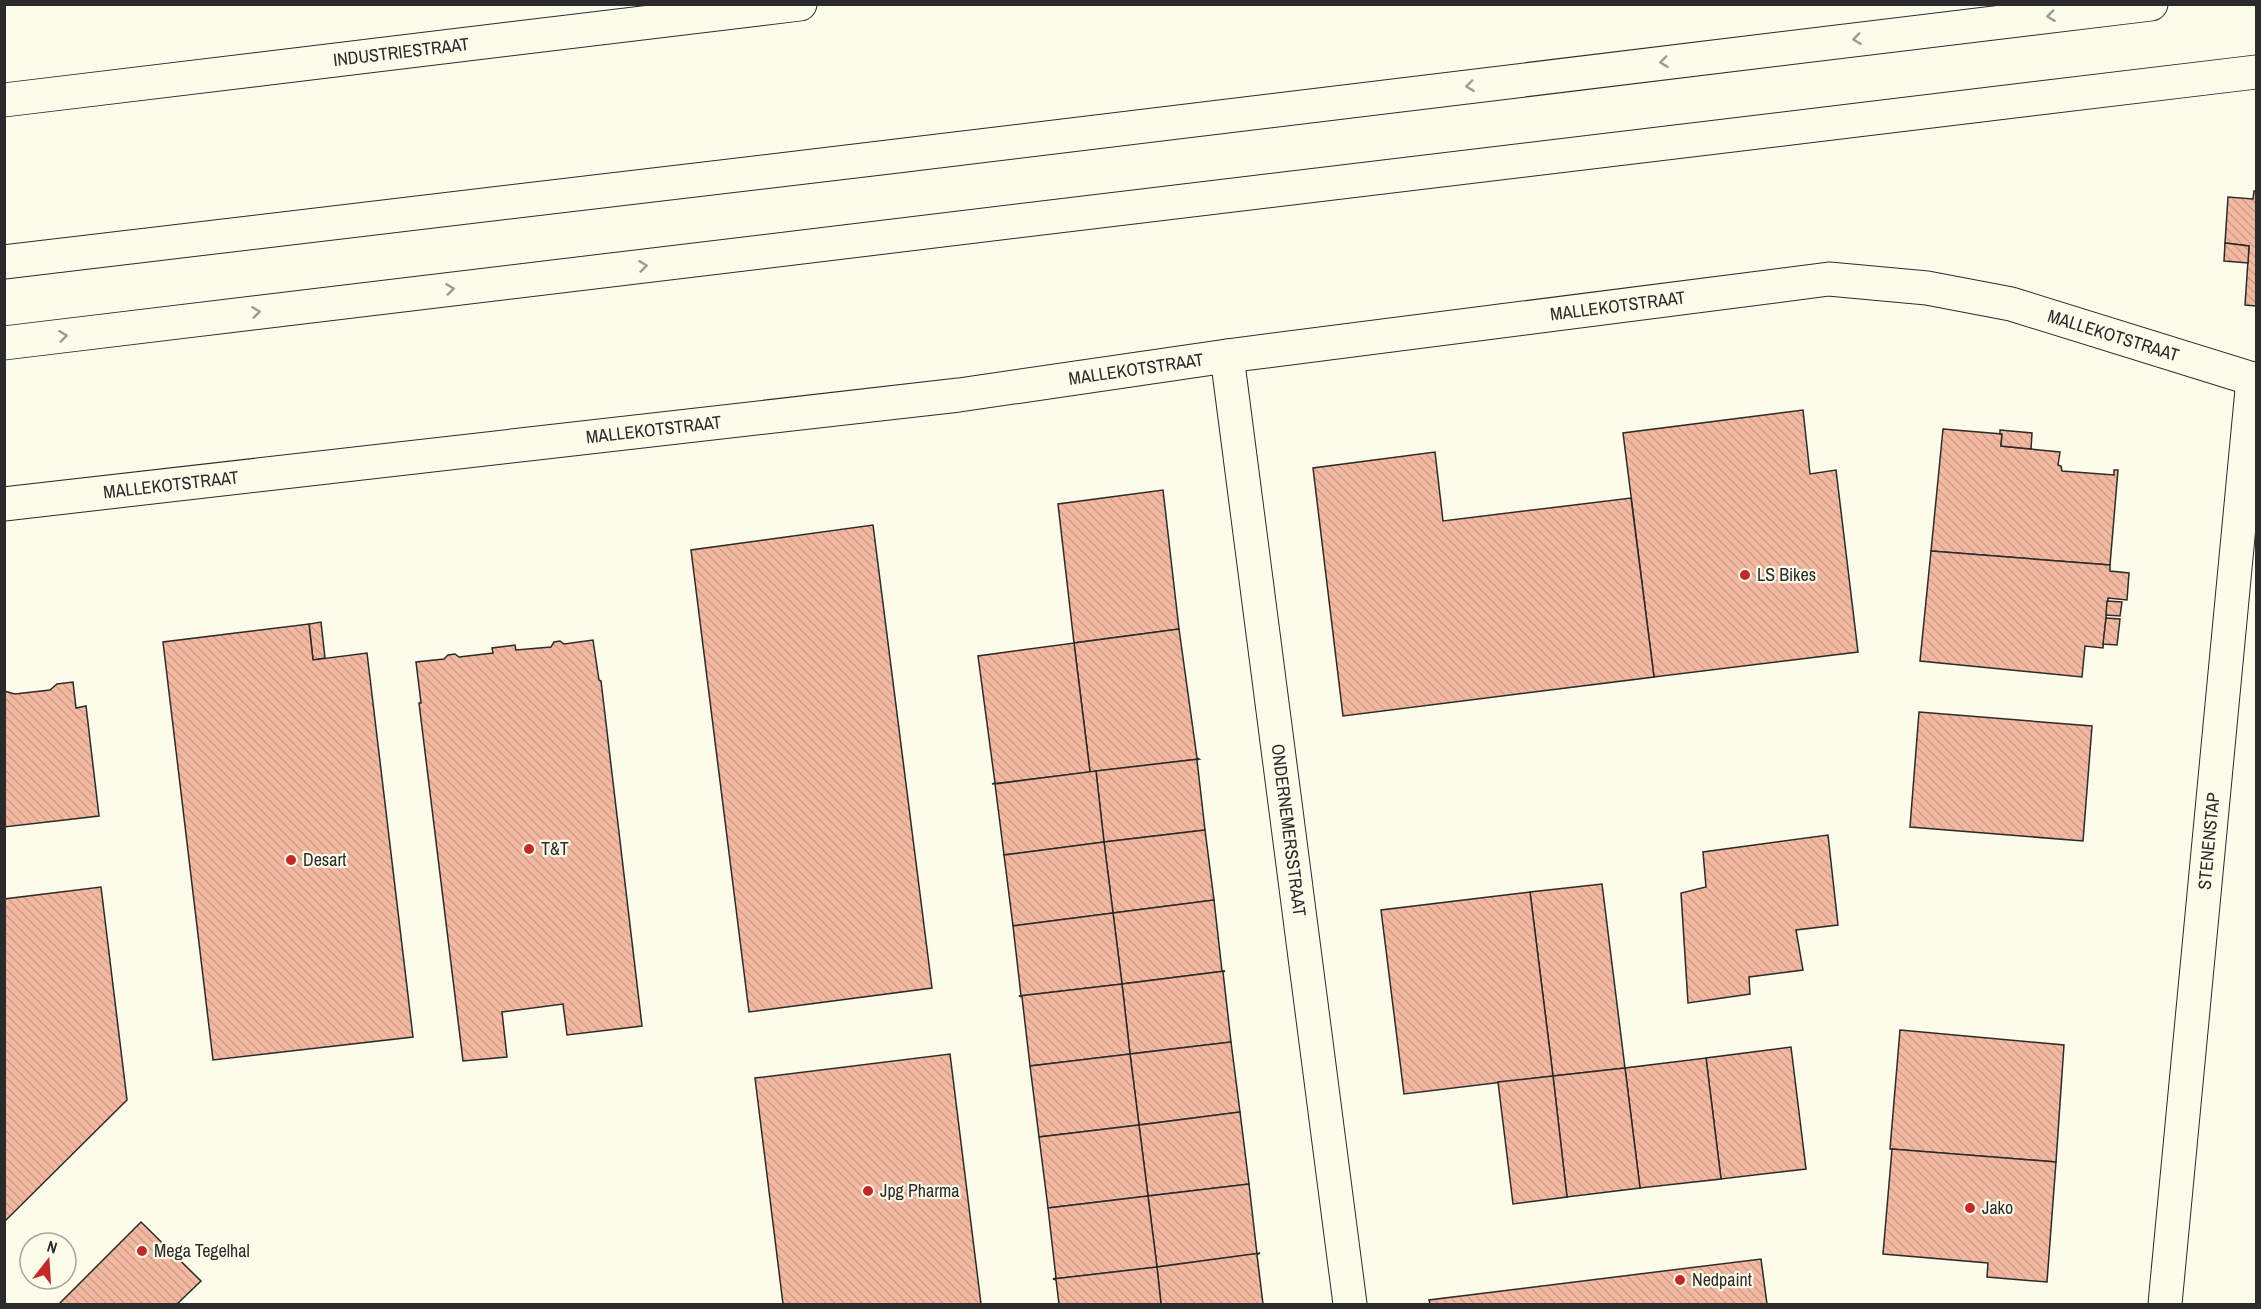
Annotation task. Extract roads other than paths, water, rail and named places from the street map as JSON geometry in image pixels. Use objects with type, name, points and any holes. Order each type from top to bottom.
[{"type":"main road","name":"INDUSTRIESTRAAT","points":[[4,100],[800,4]]},
{"type":"main road","points":[[4,262],[2151,4]]},
{"type":"main road","points":[[4,343],[2256,72]]},
{"type":"main road","name":"MALLEKOTSTRAAT","points":[[4,504],[958,395],[1227,356],[1829,279],[1927,288],[2011,304],[2255,379]]},
{"type":"main road","name":"ONDERNEMERSSTRAAT","points":[[1227,356],[1350,1305]]},
{"type":"main road","name":"STENENSTAP","points":[[2165,1305],[2255,379]]},
{"type":"place","name":"LS Bikes","points":[[1745,575]]},
{"type":"place","name":"T&T","points":[[529,849]]},
{"type":"place","name":"Desart","points":[[291,860]]},
{"type":"place","name":"Jpg Pharma","points":[[868,1191]]},
{"type":"place","name":"Jako","points":[[1970,1208]]},
{"type":"place","name":"Mega Tegelhal","points":[[142,1251]]},
{"type":"place","name":"Nedpaint","points":[[1680,1280]]}]
